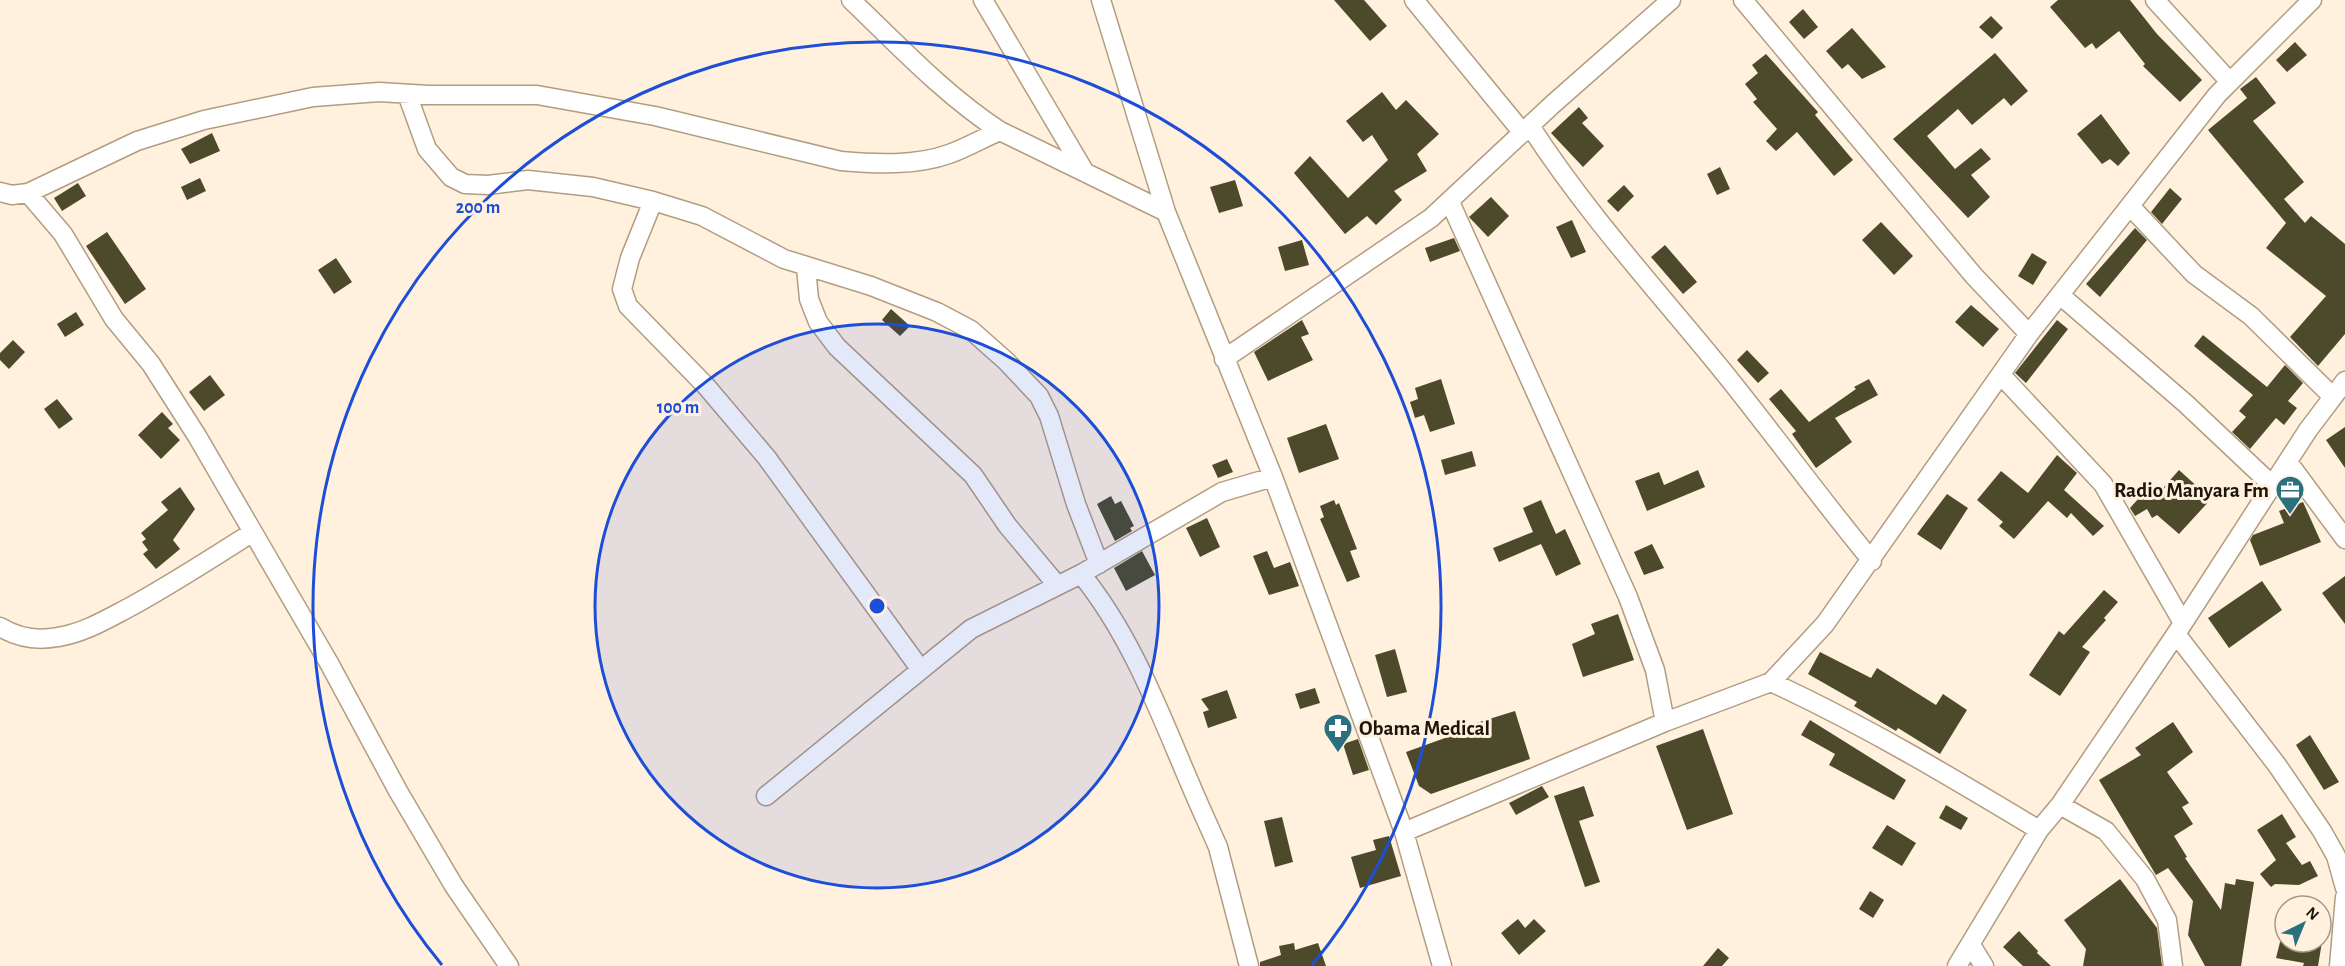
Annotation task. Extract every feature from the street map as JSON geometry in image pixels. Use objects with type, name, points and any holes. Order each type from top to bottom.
[{"type":"street","points":[[851,0],[962,104],[1000,131],[1083,169],[1166,212]]},
{"type":"street","points":[[983,0],[1083,169]]},
{"type":"street","points":[[1101,0],[1166,212],[1273,477],[1404,832],[1442,966]]},
{"type":"street","points":[[1414,0],[1526,130],[1589,212],[1751,405],[1819,497],[1872,561]]},
{"type":"street","points":[[1224,359],[1431,218],[1671,0]]},
{"type":"street","points":[[1743,0],[1974,276],[2029,334]]},
{"type":"street","points":[[2155,0],[2230,82]]},
{"type":"street","points":[[1404,832],[1665,722],[1771,682],[1825,624],[1872,561],[2029,334],[2130,206],[2230,82],[2312,0]]},
{"type":"street","points":[[0,192],[12,195],[28,193],[137,141],[204,120],[313,96],[379,92],[537,95],[655,116],[841,161],[869,163],[913,161],[947,155],[1000,131]]},
{"type":"street","points":[[407,94],[427,149],[451,177],[465,184],[488,185],[528,180],[593,187],[653,201],[702,216],[806,268],[844,276],[937,312],[971,330],[1006,361],[1039,396],[1049,416],[1076,504],[1099,564]]},
{"type":"street","points":[[28,193],[63,234],[114,320],[151,364],[253,532],[454,886],[508,966]]},
{"type":"street","points":[[653,201],[630,258],[622,289],[628,306],[706,386],[766,458],[921,670]]},
{"type":"street","points":[[1450,202],[1628,597],[1655,670],[1665,722]]},
{"type":"street","points":[[2130,206],[2194,274],[2251,316],[2332,396]]},
{"type":"street","points":[[806,268],[809,299],[818,322],[837,347],[973,475],[1007,525],[1057,585]]},
{"type":"street","points":[[2060,295],[2185,403],[2273,486]]},
{"type":"street","points":[[2001,375],[2103,484],[2180,629],[2322,831],[2336,856],[2345,888]]},
{"type":"street","points":[[1957,966],[2039,830],[2060,805],[2180,629],[2288,462],[2332,396],[2345,381]]},
{"type":"street","points":[[2288,462],[2345,539]]},
{"type":"street","points":[[766,796],[971,630],[1081,574],[1222,492],[1273,477]]},
{"type":"street","points":[[0,627],[12,635],[35,639],[59,637],[94,626],[169,586],[253,532]]},
{"type":"street","points":[[1081,574],[1098,595],[1124,638],[1218,847],[1249,966]]},
{"type":"street","points":[[1771,682],[1828,708],[1924,760],[2039,830]]},
{"type":"street","points":[[2060,805],[2106,831],[2145,879],[2167,920],[2173,966]]},
{"type":"street","points":[[2339,966],[2345,897]]},
{"type":"street","points":[[1971,945],[1984,966]]},
{"type":"building","points":[[1334,0],[1364,0],[1387,26],[1370,41]]},
{"type":"building","points":[[2058,0],[2130,0],[2157,34],[2202,80],[2180,102],[2143,66],[2145,64],[2119,31],[2096,49],[2092,43],[2085,48],[2050,7]]},
{"type":"building","points":[[1803,9],[1818,27],[1804,39],[1789,22]]},
{"type":"building","points":[[1991,16],[2003,28],[1992,39],[1979,27]]},
{"type":"building","points":[[1852,28],[1886,67],[1862,79],[1848,64],[1842,69],[1826,51]]},
{"type":"building","points":[[2295,42],[2307,55],[2287,72],[2276,60]]},
{"type":"building","points":[[1995,53],[2028,91],[2011,106],[2004,98],[1972,125],[1958,109],[1927,136],[1955,169],[1981,148],[1991,159],[1971,175],[1990,197],[1968,218],[1893,139]]},
{"type":"building","points":[[1766,54],[1818,112],[1815,115],[1853,160],[1834,176],[1797,132],[1776,151],[1766,141],[1777,129],[1753,102],[1757,99],[1745,84],[1758,73],[1752,65]]},
{"type":"building","points":[[2256,77],[2276,103],[2253,121],[2304,182],[2284,199],[2305,223],[2311,216],[2345,244],[2345,334],[2318,366],[2290,337],[2326,296],[2266,248],[2286,223],[2208,130],[2247,98],[2240,89]]},
{"type":"building","points":[[1382,92],[1396,110],[1406,100],[1439,134],[1417,154],[1427,171],[1394,191],[1402,200],[1376,225],[1367,216],[1345,234],[1294,173],[1310,156],[1348,198],[1388,160],[1372,135],[1363,142],[1346,121]]},
{"type":"building","points":[[1579,107],[1588,118],[1582,123],[1604,146],[1583,167],[1551,133]]},
{"type":"building","points":[[2101,114],[2130,153],[2118,166],[2110,159],[2102,164],[2077,134]]},
{"type":"building","points":[[212,133],[220,151],[190,164],[181,149]]},
{"type":"building","points":[[1720,167],[1730,189],[1717,195],[1707,174]]},
{"type":"building","points":[[200,178],[206,191],[187,200],[181,187]]},
{"type":"building","points":[[1235,180],[1243,206],[1219,213],[1210,187]]},
{"type":"building","points":[[78,183],[86,196],[62,211],[54,198]]},
{"type":"building","points":[[1624,185],[1634,196],[1618,212],[1607,201]]},
{"type":"building","points":[[2170,188],[2182,199],[2162,224],[2151,212]]},
{"type":"building","points":[[1491,197],[1509,216],[1488,237],[1469,217]]},
{"type":"building","points":[[1572,220],[1586,252],[1571,258],[1556,227]]},
{"type":"building","points":[[1881,222],[1913,256],[1894,275],[1862,240]]},
{"type":"building","points":[[2135,228],[2147,240],[2100,297],[2086,284]]},
{"type":"building","points":[[107,232],[146,289],[125,304],[86,246]]},
{"type":"building","points":[[1454,238],[1460,251],[1430,262],[1425,248]]},
{"type":"building","points":[[1302,240],[1309,265],[1285,271],[1278,247]]},
{"type":"building","points":[[1665,245],[1697,282],[1683,294],[1651,257]]},
{"type":"building","points":[[2032,253],[2047,262],[2033,285],[2018,276]]},
{"type":"building","points":[[336,258],[352,282],[334,294],[318,270]]},
{"type":"building","points":[[1971,305],[1999,329],[1983,347],[1955,322]]},
{"type":"building","points":[[891,309],[910,326],[900,336],[882,320]]},
{"type":"building","points":[[76,312],[84,325],[65,337],[57,324]]},
{"type":"building","points":[[1302,320],[1309,334],[1301,337],[1313,360],[1268,381],[1254,352]]},
{"type":"building","points":[[2057,320],[2068,329],[2026,383],[2015,373]]},
{"type":"building","points":[[2203,335],[2267,387],[2285,365],[2303,383],[2288,401],[2297,408],[2284,425],[2276,418],[2250,449],[2232,432],[2246,417],[2239,411],[2253,395],[2194,346]]},
{"type":"building","points":[[13,340],[25,352],[9,369],[0,360],[0,353]]},
{"type":"building","points":[[1747,350],[1769,373],[1758,383],[1737,360]]},
{"type":"building","points":[[210,375],[225,395],[204,411],[189,392]]},
{"type":"building","points":[[1441,379],[1455,424],[1430,432],[1424,415],[1415,418],[1410,402],[1418,399],[1415,388]]},
{"type":"building","points":[[1869,379],[1878,395],[1835,418],[1852,442],[1816,468],[1792,434],[1796,431],[1769,399],[1781,389],[1809,422],[1856,389],[1854,387]]},
{"type":"building","points":[[57,399],[73,419],[59,429],[44,409]]},
{"type":"building","points":[[162,412],[173,424],[168,428],[180,440],[161,459],[138,435]]},
{"type":"building","points":[[1326,424],[1339,459],[1299,473],[1287,438]]},
{"type":"building","points":[[2345,427],[2345,468],[2326,440]]},
{"type":"building","points":[[1472,451],[1476,466],[1445,475],[1441,460]]},
{"type":"building","points":[[2057,455],[2077,473],[2064,490],[2104,526],[2093,536],[2071,513],[2067,518],[2048,501],[2014,539],[1999,526],[2003,522],[1977,500],[2001,471],[2028,493]]},
{"type":"building","points":[[1227,459],[1233,472],[1218,478],[1212,465]]},
{"type":"building","points":[[1698,470],[1705,487],[1647,511],[1635,481],[1659,472],[1664,485]]},
{"type":"building","points":[[2179,470],[2211,499],[2179,534],[2157,515],[2152,518],[2147,509],[2135,516],[2130,508],[2149,487],[2157,495]]},
{"type":"building","points":[[180,487],[195,509],[173,540],[180,549],[156,569],[143,554],[148,550],[142,542],[146,539],[141,533],[168,510],[161,502]]},
{"type":"building","points":[[1947,494],[1968,508],[1941,550],[1917,534]]},
{"type":"building","points":[[1111,496],[1115,504],[1121,501],[1134,526],[1130,528],[1132,531],[1115,541],[1097,504]]},
{"type":"building","points":[[1334,500],[1336,505],[1339,503],[1357,549],[1350,551],[1360,577],[1347,582],[1320,519],[1324,517],[1320,506]]},
{"type":"building","points":[[1541,500],[1556,534],[1565,529],[1581,564],[1556,576],[1541,544],[1499,562],[1493,548],[1533,532],[1523,508]]},
{"type":"building","points":[[2303,502],[2321,542],[2260,566],[2250,540],[2253,535],[2284,523],[2279,511]]},
{"type":"building","points":[[1207,518],[1220,547],[1200,557],[1186,528]]},
{"type":"building","points":[[1652,544],[1664,568],[1644,575],[1634,552]]},
{"type":"building","points":[[1142,551],[1155,575],[1126,591],[1114,568]]},
{"type":"building","points":[[1267,551],[1274,568],[1290,562],[1299,586],[1269,595],[1253,556]]},
{"type":"building","points":[[2345,576],[2345,624],[2322,593]]},
{"type":"building","points":[[2262,581],[2282,610],[2229,648],[2208,618]]},
{"type":"building","points":[[2104,590],[2118,602],[2104,618],[2106,620],[2082,647],[2090,652],[2060,696],[2029,675],[2059,631],[2064,635]]},
{"type":"building","points":[[1618,614],[1634,660],[1583,677],[1572,644],[1595,634],[1591,624]]},
{"type":"building","points":[[1395,649],[1407,692],[1387,697],[1375,655]]},
{"type":"building","points":[[1820,652],[1871,678],[1877,668],[1936,705],[1943,694],[1967,710],[1940,754],[1898,728],[1896,731],[1854,706],[1857,702],[1808,674]]},
{"type":"building","points":[[1315,688],[1320,703],[1300,709],[1295,694]]},
{"type":"building","points":[[1227,690],[1237,718],[1208,728],[1203,712],[1209,710],[1201,699]]},
{"type":"building","points":[[1515,711],[1530,759],[1431,794],[1419,786],[1406,752],[1445,738],[1444,733]]},
{"type":"building","points":[[1810,720],[1906,780],[1894,800],[1829,765],[1835,754],[1801,735]]},
{"type":"building","points":[[2173,722],[2193,752],[2167,772],[2189,803],[2182,807],[2193,824],[2174,836],[2187,857],[2185,858],[2221,910],[2225,883],[2235,885],[2236,879],[2254,882],[2241,966],[2205,966],[2188,935],[2193,901],[2168,868],[2156,875],[2099,780],[2141,755],[2135,748]]},
{"type":"building","points":[[1703,729],[1733,814],[1687,830],[1656,746]]},
{"type":"building","points":[[2310,735],[2339,782],[2324,790],[2296,745]]},
{"type":"building","points":[[1358,739],[1369,770],[1353,775],[1343,744]]},
{"type":"building","points":[[1542,786],[1549,797],[1516,815],[1509,803]]},
{"type":"building","points":[[1584,786],[1594,816],[1579,821],[1600,882],[1585,887],[1554,796]]},
{"type":"building","points":[[1946,805],[1968,818],[1961,830],[1939,818]]},
{"type":"building","points":[[2282,814],[2296,837],[2286,843],[2302,865],[2310,861],[2318,876],[2299,885],[2275,884],[2271,887],[2260,874],[2276,860],[2257,830]]},
{"type":"building","points":[[1282,817],[1293,862],[1275,867],[1264,821]]},
{"type":"building","points":[[1887,825],[1916,843],[1902,866],[1872,848]]},
{"type":"building","points":[[1389,836],[1401,876],[1360,888],[1351,857],[1376,850],[1373,840]]},
{"type":"building","points":[[2120,879],[2157,928],[2162,966],[2083,966],[2086,949],[2064,920]]},
{"type":"building","points":[[1870,891],[1884,900],[1873,918],[1859,909]]},
{"type":"building","points":[[1518,919],[1525,928],[1534,919],[1546,931],[1519,955],[1501,933]]},
{"type":"building","points":[[2019,931],[2051,966],[2023,966],[2003,947]]},
{"type":"building","points":[[1294,943],[1295,950],[1318,943],[1326,966],[1260,966],[1260,962],[1281,955],[1279,946]]},
{"type":"building","points":[[1718,948],[1729,958],[1722,966],[1703,966]]},
{"type":"building","points":[[2277,954],[2320,954],[2318,966],[2303,966],[2304,963],[2276,958]]},
{"type":"place","name":"Radio Manyara Fm","points":[[2290,516]]},
{"type":"place","name":"Obama Medical","points":[[1338,754]]}]
